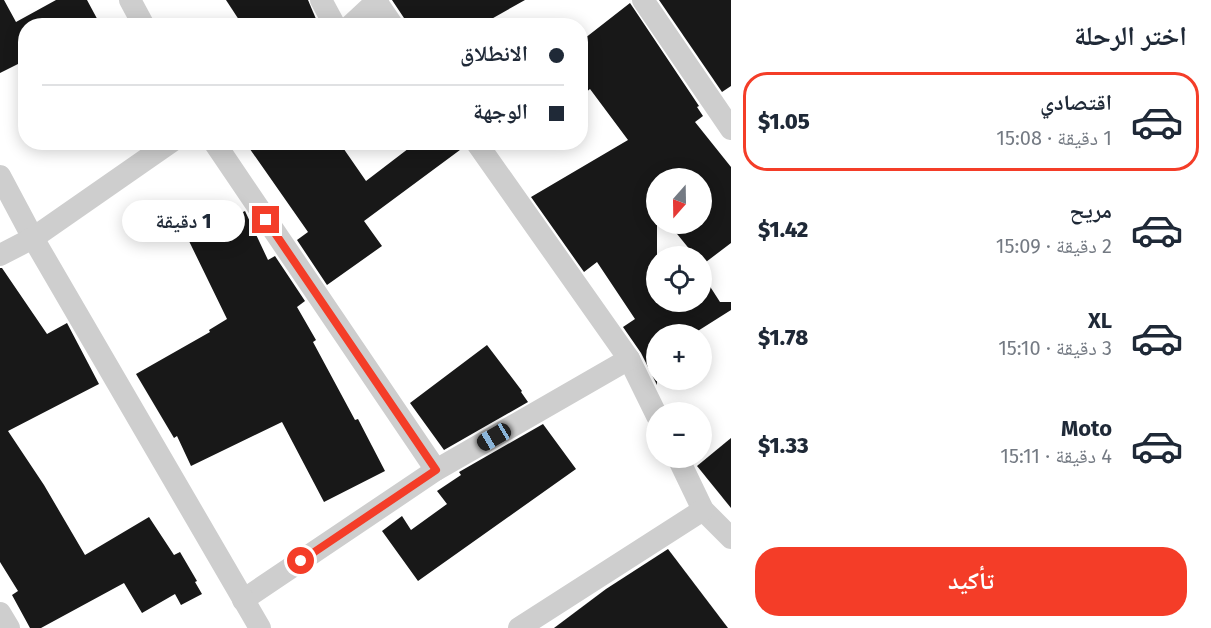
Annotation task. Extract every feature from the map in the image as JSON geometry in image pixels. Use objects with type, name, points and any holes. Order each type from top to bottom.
[{"type":"street","points":[[130,0],[140,18]]},
{"type":"street","points":[[321,0],[331,18]]},
{"type":"street","points":[[643,0],[731,129]]},
{"type":"street","points":[[359,18],[377,1],[388,18]]},
{"type":"street","points":[[0,255],[33,238],[160,150]]},
{"type":"street","points":[[219,150],[436,470]]},
{"type":"street","points":[[482,150],[629,359],[650,402]]},
{"type":"street","points":[[0,176],[33,238],[260,628]]},
{"type":"street","points":[[243,600],[436,470],[629,359]]},
{"type":"street","points":[[683,468],[703,510],[731,538]]},
{"type":"street","points":[[519,628],[703,510]]},
{"type":"street","points":[[0,613],[9,628]]},
{"type":"building","points":[[0,0],[4,0],[16,22],[18,21],[18,64],[0,73]]},
{"type":"building","points":[[56,0],[87,0],[97,18],[23,18]]},
{"type":"building","points":[[226,0],[308,0],[316,18],[238,18]]},
{"type":"building","points":[[392,0],[525,0],[493,18],[404,18]]},
{"type":"building","points":[[659,0],[731,0],[731,86],[722,92]]},
{"type":"building","points":[[630,3],[699,106],[697,107],[703,116],[695,122],[731,167],[731,243],[712,257],[712,246],[687,246],[677,234],[712,234],[712,168],[646,168],[646,234],[657,234],[657,246],[646,246],[646,312],[712,312],[712,290],[720,302],[731,302],[731,310],[709,324],[646,324],[646,363],[623,327],[635,319],[597,262],[584,272],[531,197],[628,140],[590,89],[588,91],[588,36]]},
{"type":"building","points":[[251,150],[345,150],[366,181],[407,150],[460,150],[364,221],[382,246],[327,285],[297,240],[308,232]]},
{"type":"building","points":[[245,211],[268,260],[275,256],[305,301],[297,307],[316,340],[313,342],[385,471],[324,502],[282,422],[191,466],[177,436],[174,438],[136,374],[210,332],[209,330],[227,319],[188,239]]},
{"type":"building","points":[[0,268],[47,334],[67,323],[99,384],[8,431],[44,485],[85,555],[149,517],[174,555],[180,552],[202,594],[181,605],[175,594],[142,613],[124,583],[41,628],[30,628],[12,595],[18,591],[0,562]]},
{"type":"building","points":[[487,345],[528,402],[444,450],[410,403]]},
{"type":"building","points":[[543,424],[576,469],[418,581],[382,531],[402,516],[411,530],[447,504],[437,491],[461,475],[459,472]]},
{"type":"building","points":[[731,438],[731,508],[699,468],[712,468],[712,454]]},
{"type":"building","points":[[668,549],[728,628],[554,628],[606,589]]},
{"type":"route","points":[[266,220],[436,470],[301,561]]}]
